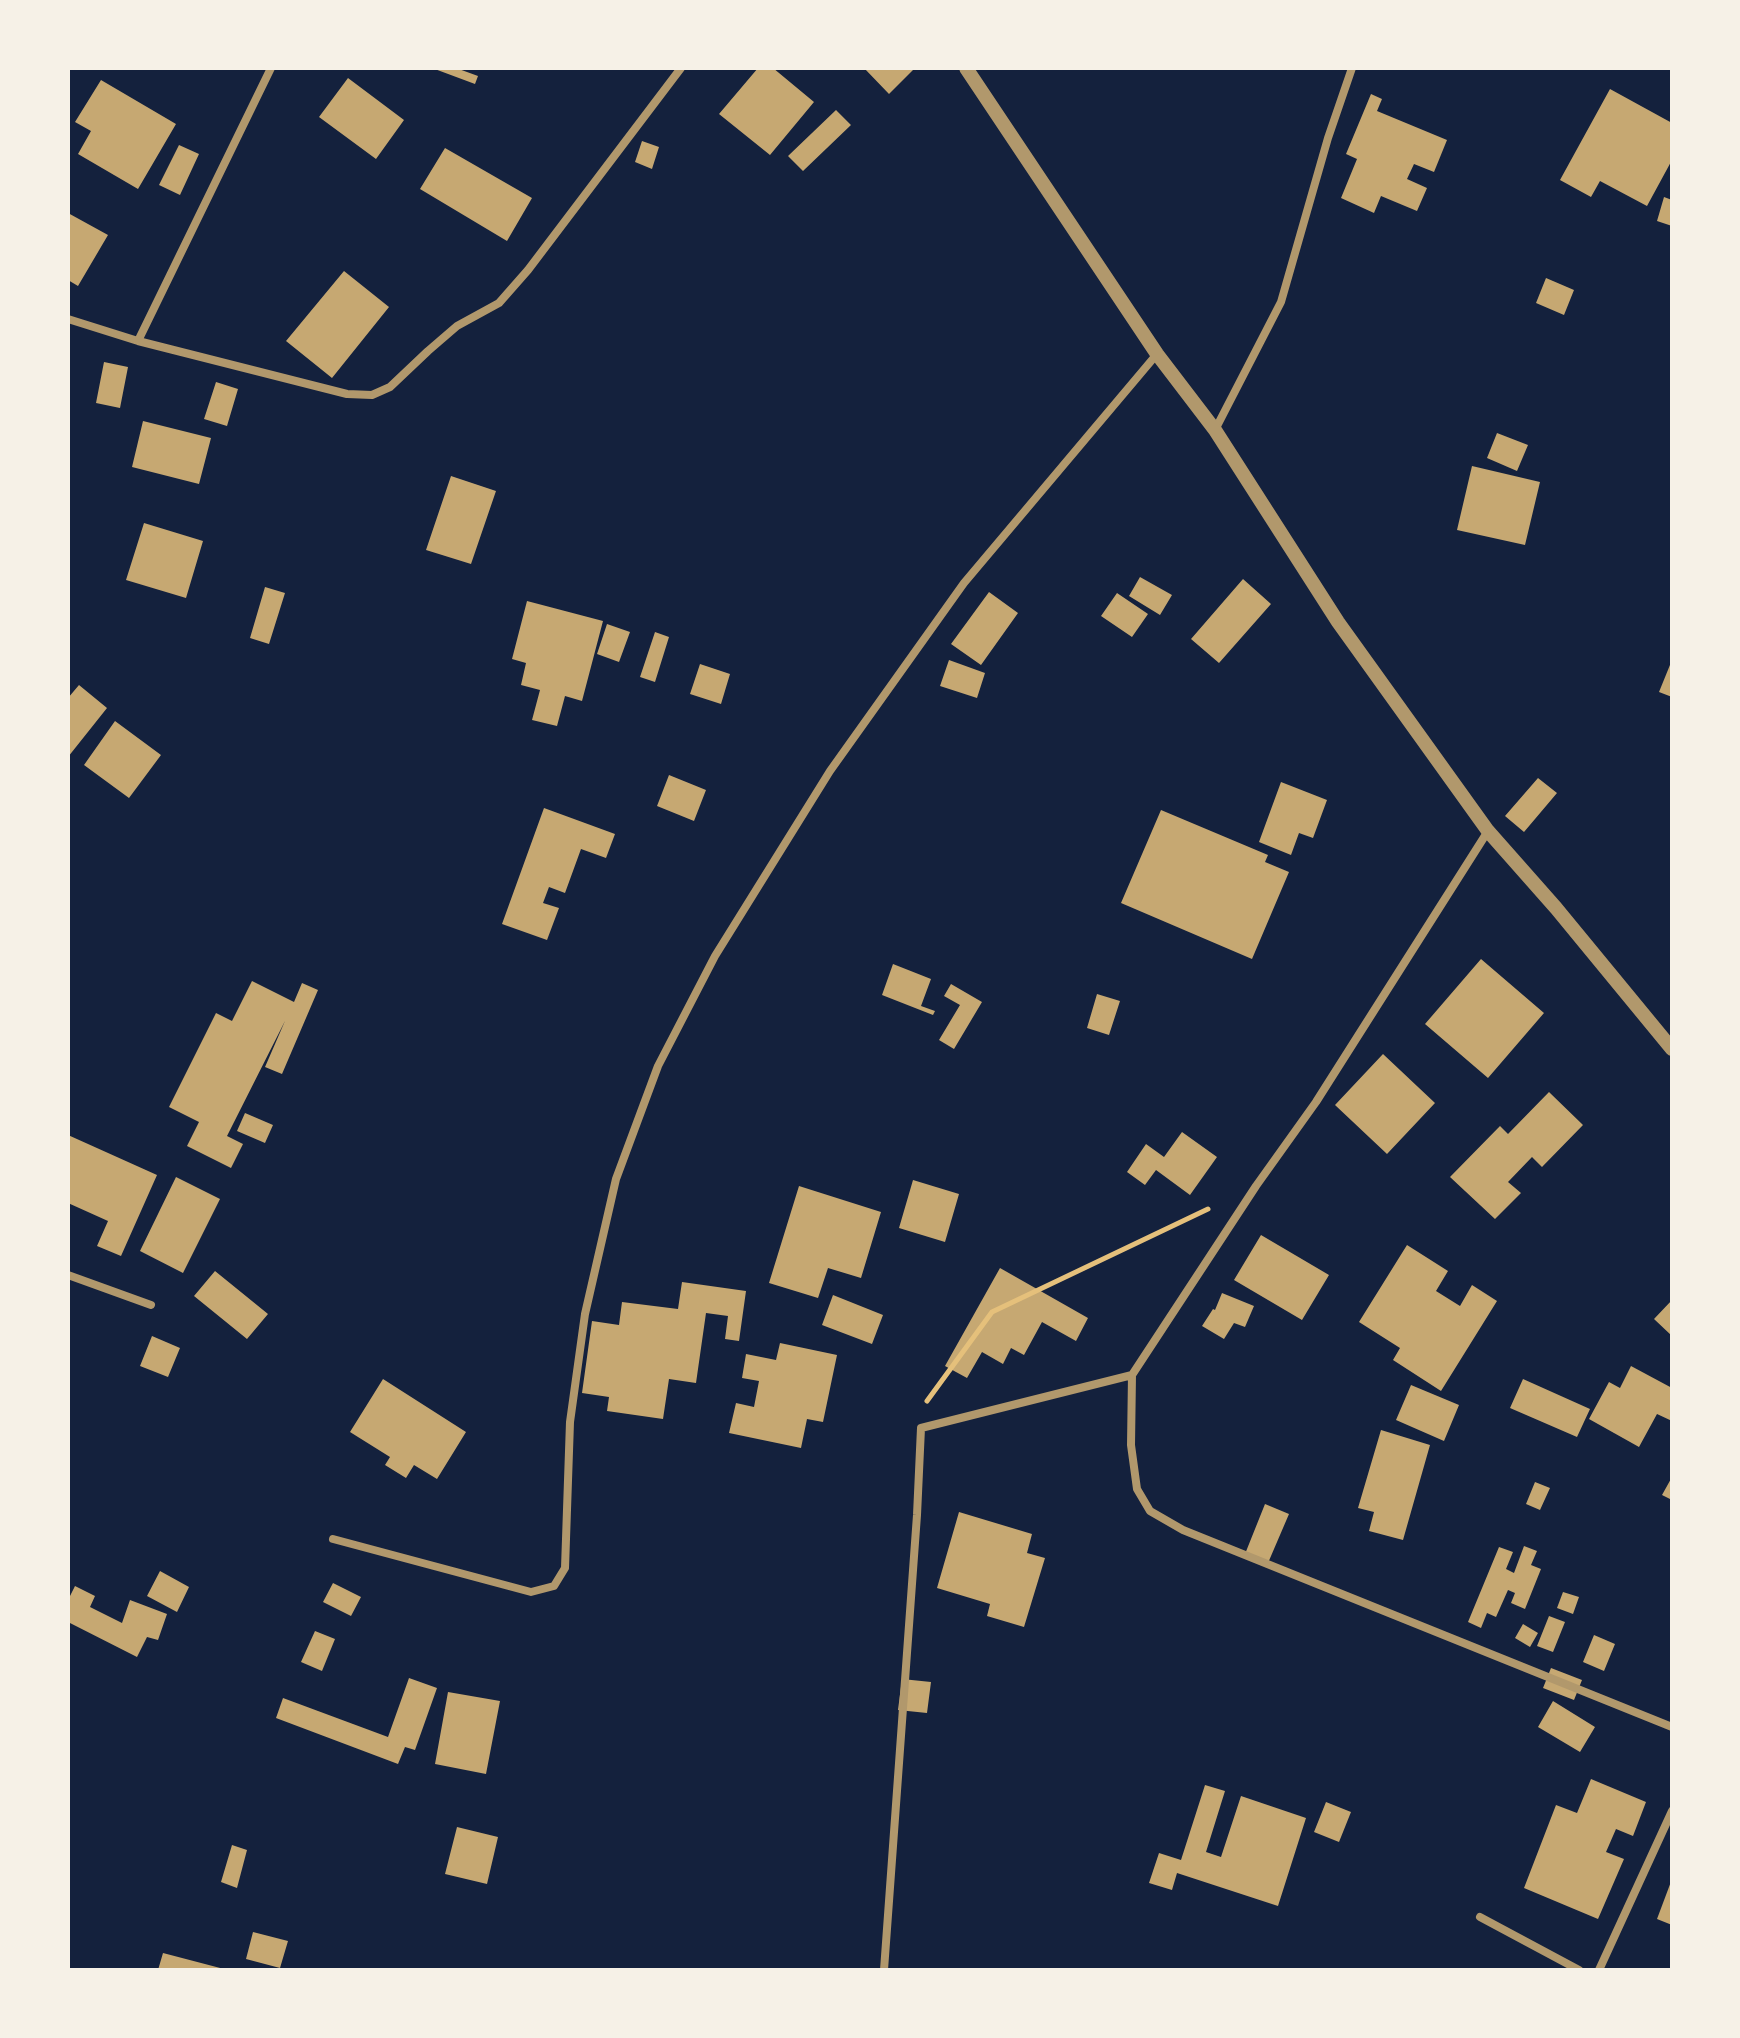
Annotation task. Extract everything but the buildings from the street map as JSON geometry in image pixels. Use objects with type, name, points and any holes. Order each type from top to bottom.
[{"type":"street","points":[[138,341],[271,68]]},
{"type":"street","points":[[68,319],[138,341],[347,394],[372,395],[390,387],[457,326],[499,303],[528,270],[681,68]]},
{"type":"street","points":[[966,68],[1157,354],[1215,430],[1338,622],[1488,831],[1672,1049]]},
{"type":"street","points":[[1215,430],[1281,302],[1328,138],[1352,68]]},
{"type":"street","points":[[333,1539],[531,1592],[554,1586],[565,1568],[570,1422],[585,1314],[616,1179],[658,1066],[715,956],[830,771],[964,583],[1157,354]]},
{"type":"street","points":[[1488,831],[1316,1102],[1256,1186],[1132,1375],[1131,1445],[1137,1489],[1150,1511],[1183,1530],[1672,1727]]},
{"type":"street","points":[[68,1275],[151,1305]]},
{"type":"street","points":[[884,1970],[921,1428],[1132,1375]]},
{"type":"street","points":[[1599,1970],[1672,1811]]},
{"type":"street","points":[[1480,1917],[1579,1970]]},
{"type":"path","points":[[921,1428],[927,1400],[992,1312],[1256,1186]]}]
